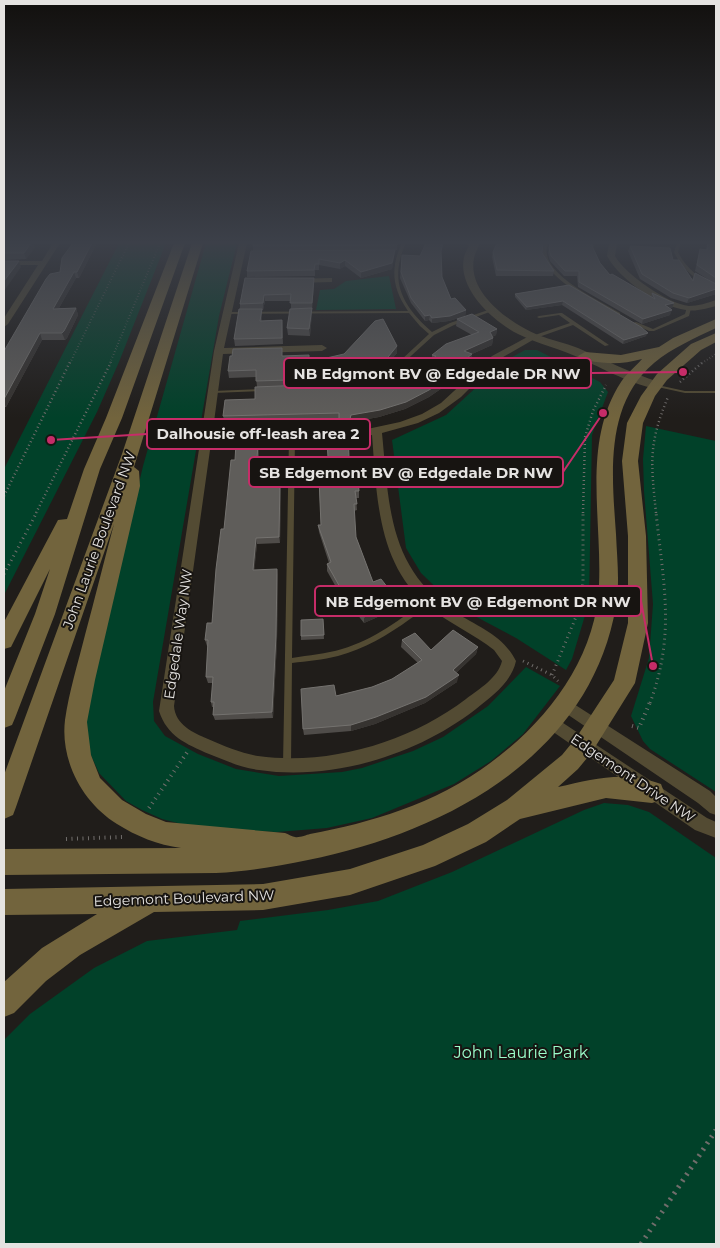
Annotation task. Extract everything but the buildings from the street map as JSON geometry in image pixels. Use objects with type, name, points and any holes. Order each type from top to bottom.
[{"type":"main road","name":"John Laurie Boulevard NW","points":[[4,718],[45,614],[92,469],[114,418],[158,301]]},
{"type":"main road","name":"John Laurie Boulevard NW","points":[[4,807],[130,454],[179,301]]},
{"type":"main road","points":[[4,862],[243,859],[339,842],[421,815],[464,792],[505,766],[559,714],[595,652],[606,610],[608,578],[604,462],[610,420],[621,383],[668,347],[716,323]]},
{"type":"main road","name":"Edgemont Boulevard NW","points":[[4,902],[263,897],[350,882],[426,857],[477,832],[516,808],[570,762],[584,745],[624,683],[638,623],[637,536],[630,461],[635,423],[651,390],[674,365],[688,353],[716,337]]},
{"type":"main road","points":[[585,356],[604,360],[624,360],[668,347]]},
{"type":"main road","points":[[130,454],[132,486],[84,680],[76,722],[79,755],[91,785],[113,808],[138,823],[166,834],[309,847]]},
{"type":"main road","points":[[4,641],[92,469]]},
{"type":"main road","points":[[516,808],[606,787],[652,792]]},
{"type":"main road","points":[[4,1003],[20,985],[62,948],[150,900]]},
{"type":"street","points":[[4,324],[19,301]]},
{"type":"street","name":"Edgedale Way NW","points":[[232,301],[219,350],[167,710],[171,722],[197,741],[233,756],[259,763],[287,765],[332,762],[409,740],[441,724],[470,705],[501,678],[508,665],[508,657]]},
{"type":"street","points":[[485,301],[493,310],[534,337],[544,348],[621,383],[651,390]]},
{"type":"street","points":[[669,301],[689,308],[699,308],[716,303]]},
{"type":"street","points":[[206,440],[335,436],[377,432],[420,419],[436,411],[455,397],[498,356],[534,337],[554,342],[585,356],[621,383]]},
{"type":"street","points":[[219,350],[322,348]]},
{"type":"street","points":[[377,432],[385,509],[393,550],[411,581],[445,612],[503,649],[508,657]]},
{"type":"street","name":"Edgemont Drive NW","points":[[559,714],[597,725],[716,807]]},
{"type":"street","name":"Edgemont Drive NW","points":[[559,714],[584,745],[701,824],[716,830]]},
{"type":"lane","points":[[404,301],[408,312],[432,334]]},
{"type":"lane","points":[[597,301],[625,318]]},
{"type":"lane","points":[[632,322],[640,327],[654,330],[687,314],[689,308]]},
{"type":"lane","points":[[379,379],[432,334],[452,324],[493,310]]},
{"type":"lane","points":[[228,313],[408,312]]},
{"type":"lane","points":[[540,317],[560,314],[606,345]]},
{"type":"lane","points":[[534,337],[573,322]]},
{"type":"lane","points":[[213,392],[270,390]]},
{"type":"lane","points":[[651,390],[716,392]]},
{"type":"lane","points":[[287,765],[292,437]]},
{"type":"lane","points":[[289,661],[329,656],[350,650],[401,623],[430,600]]},
{"type":"path","points":[[4,496],[100,301]]},
{"type":"path","points":[[4,574],[51,486],[100,386],[138,301]]},
{"type":"path","points":[[632,726],[639,728],[651,705],[661,668],[665,640],[665,583],[656,514],[651,450],[656,426],[672,390],[704,361],[716,354]]},
{"type":"path","points":[[552,675],[578,612],[583,582],[583,469],[586,438],[593,410],[621,383]]},
{"type":"path","points":[[508,657],[526,662],[552,675],[562,684]]},
{"type":"path","points":[[146,813],[188,751],[197,741]]},
{"type":"path","points":[[63,839],[128,836]]},
{"type":"path","points":[[641,1244],[716,1130]]},
{"type":"green space","points":[[89,301],[143,301],[97,412],[4,595],[4,469]]},
{"type":"green space","points":[[190,301],[223,301],[153,702],[154,721],[165,736],[198,754],[236,769],[279,776],[342,772],[362,768],[413,751],[443,737],[488,706],[526,667],[560,686],[523,734],[491,761],[454,784],[372,818],[327,828],[277,832],[201,829],[162,819],[142,810],[126,801],[99,773],[89,751],[84,716],[143,466]]},
{"type":"green space","points":[[318,301],[394,301],[396,309],[316,310]]},
{"type":"green space","points":[[525,350],[537,350],[600,382],[608,392],[592,435],[589,602],[572,659],[566,670],[516,638],[454,605],[421,573],[406,548],[392,440],[446,415],[505,361]]},
{"type":"green space","points":[[646,426],[716,441],[716,792],[650,749],[643,741],[631,716],[649,658],[653,604],[644,491],[643,459]]},
{"type":"green space","name":"John Laurie Park","points":[[604,803],[628,805],[649,812],[716,858],[716,1244],[4,1244],[4,1040],[30,1014],[94,968],[147,941],[237,930],[240,921],[328,910],[378,901],[452,872],[584,810]]},
{"type":"place","name":"NB Edgmont BV @ Edgedale DR NW","points":[[683,372]]},
{"type":"place","name":"SB Edgemont BV @ Edgedale DR NW","points":[[603,413]]},
{"type":"place","name":"Dalhousie off-leash area 2","points":[[51,440]]},
{"type":"place","name":"NB Edgemont BV @ Edgemont DR NW","points":[[653,666]]}]
